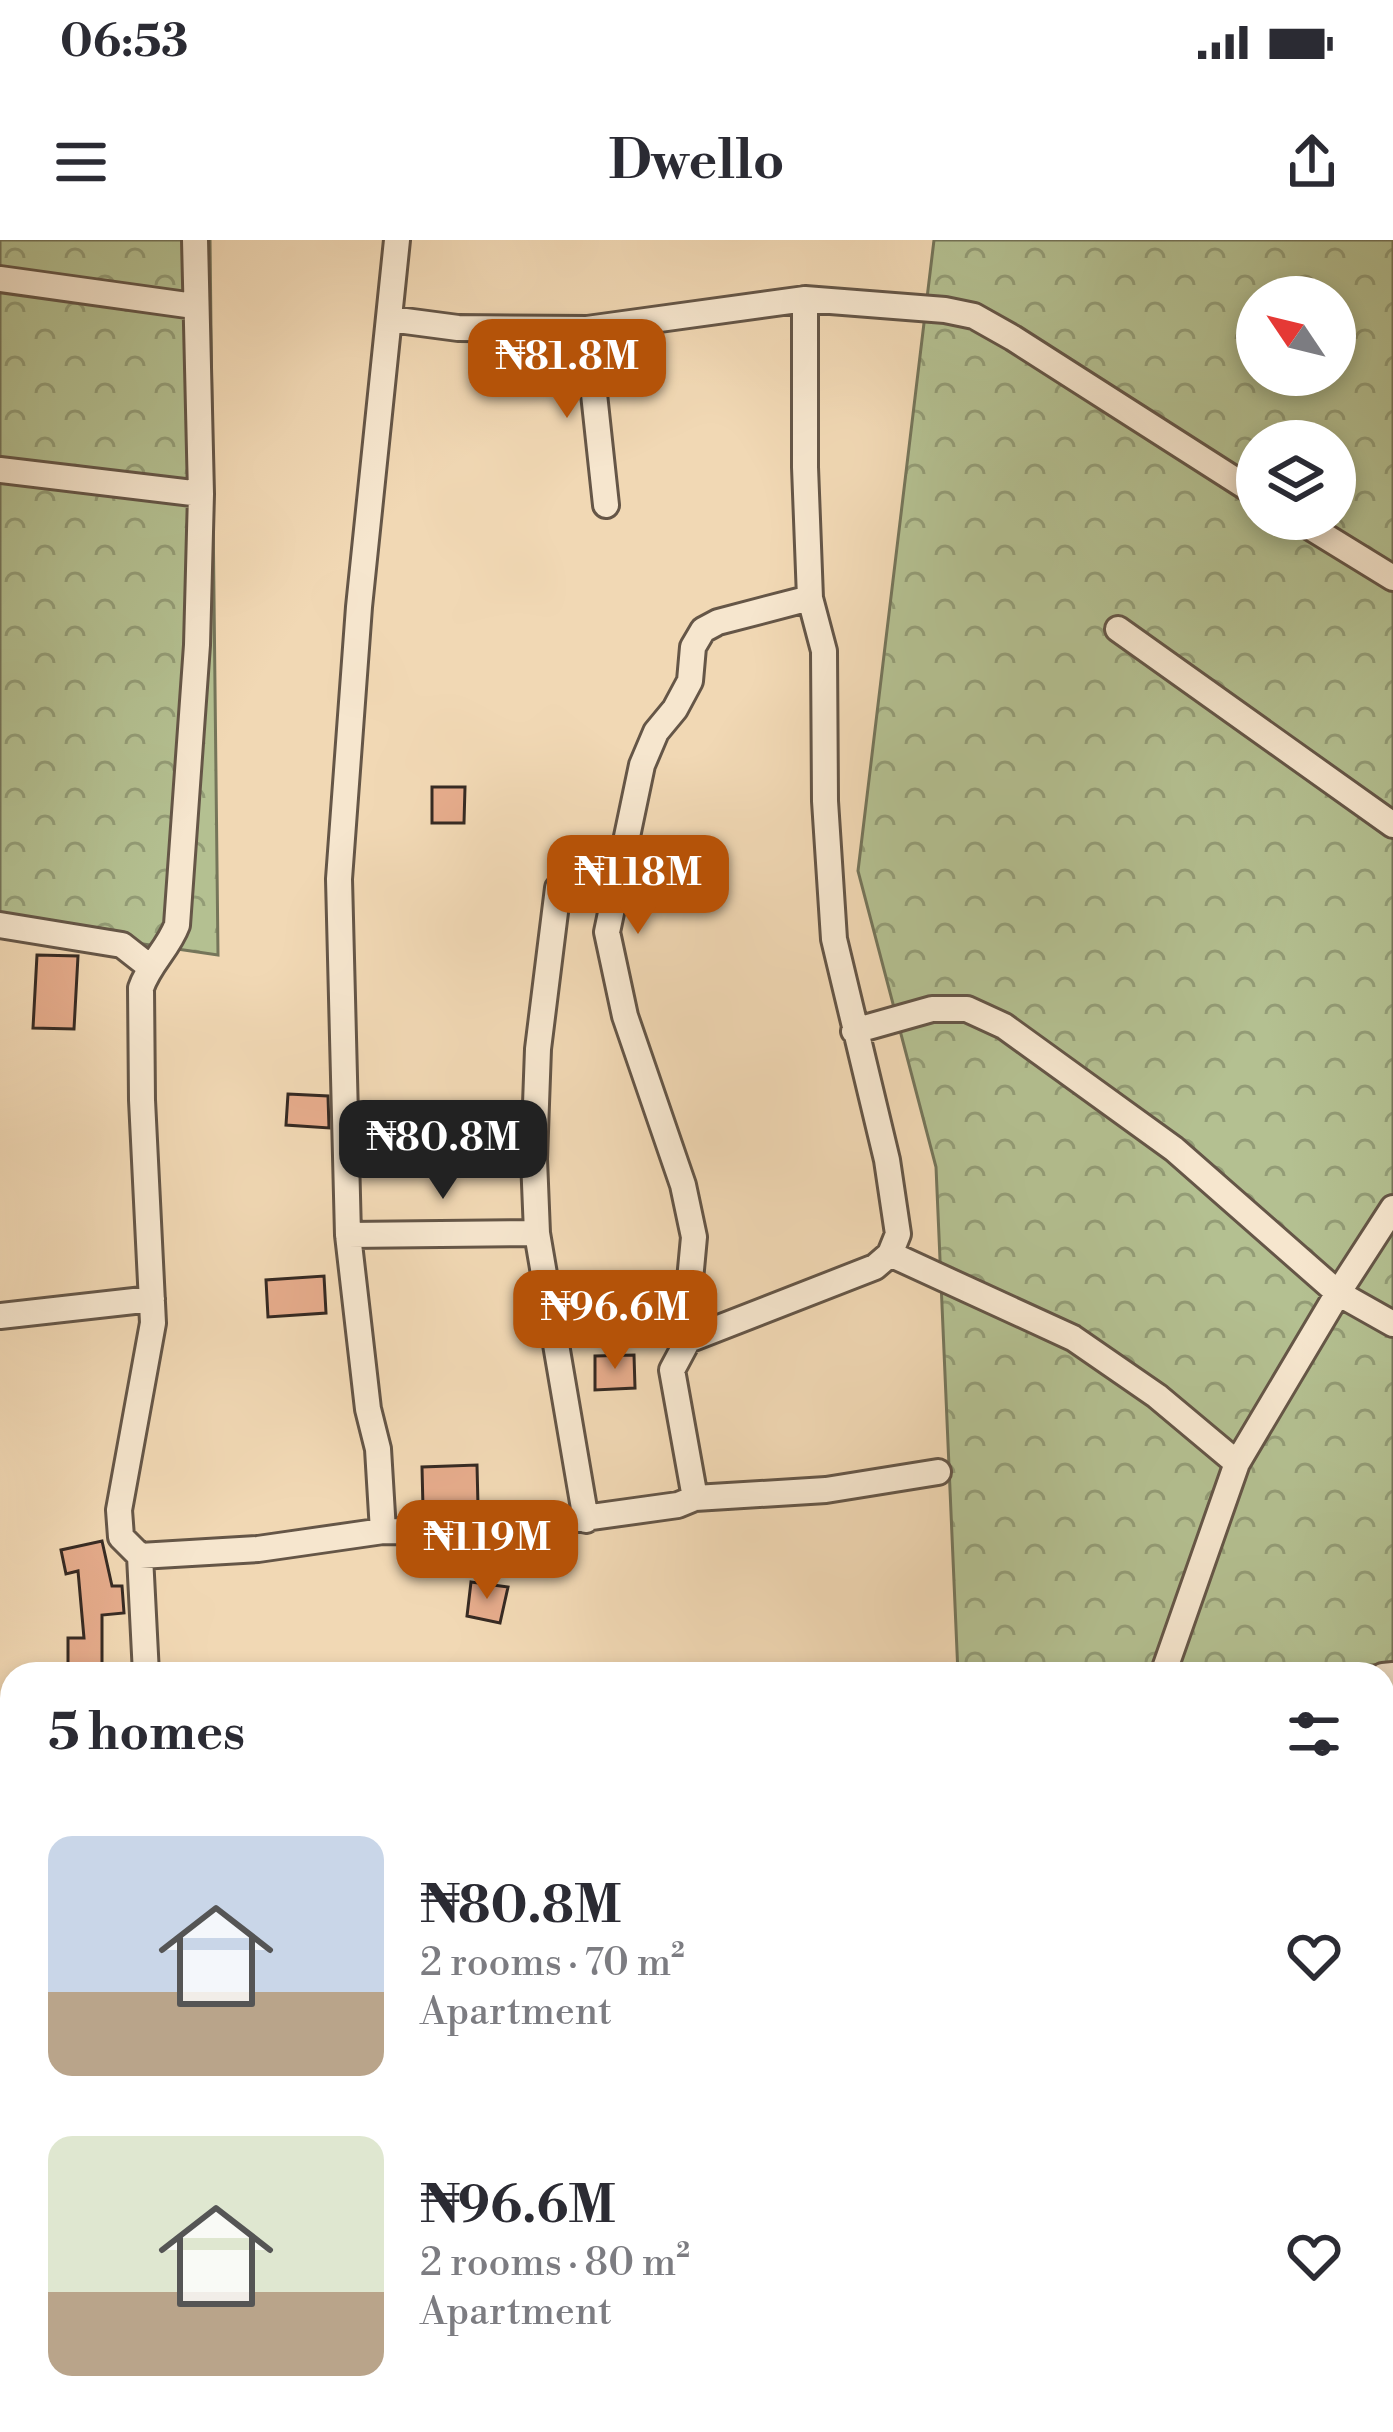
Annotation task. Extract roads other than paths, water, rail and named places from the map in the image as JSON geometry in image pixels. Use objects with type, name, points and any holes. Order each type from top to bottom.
[{"type":"street","points":[[145,1662],[140,1556],[122,1537],[119,1510],[154,1323],[141,988],[177,925],[196,644],[201,494],[194,240]]},
{"type":"street","points":[[383,1531],[378,1449],[368,1408],[348,1235],[339,879],[359,607],[397,240]]},
{"type":"street","points":[[0,279],[194,306]]},
{"type":"street","points":[[391,319],[458,328],[587,329],[805,299],[974,316],[1236,481]]},
{"type":"street","points":[[695,1498],[672,1370],[688,1340],[875,1267],[890,1254],[898,1234],[890,1179],[834,939],[825,801],[824,650],[810,598],[805,299]]},
{"type":"street","points":[[587,329],[606,506]]},
{"type":"street","points":[[0,470],[201,494]]},
{"type":"street","points":[[1331,540],[1393,578]]},
{"type":"street","points":[[705,1330],[690,1280],[694,1237],[683,1185],[625,1016],[607,932],[642,765],[656,732],[689,682],[693,647],[703,630],[810,598]]},
{"type":"street","points":[[1118,629],[1393,825]]},
{"type":"street","points":[[558,888],[538,1049],[537,1233],[586,1520]]},
{"type":"street","points":[[0,925],[122,945],[150,967]]},
{"type":"street","points":[[854,1030],[932,1009],[968,1010],[1004,1026],[1174,1149],[1338,1293],[1393,1324]]},
{"type":"street","points":[[1166,1662],[1237,1462],[1393,1208]]},
{"type":"street","points":[[348,1235],[537,1233]]},
{"type":"street","points":[[890,1254],[1073,1338],[1157,1396],[1237,1462]]},
{"type":"street","points":[[0,1316],[152,1299]]},
{"type":"street","points":[[140,1556],[258,1549],[383,1531],[484,1532],[586,1520],[695,1498],[826,1490],[938,1472]]}]
